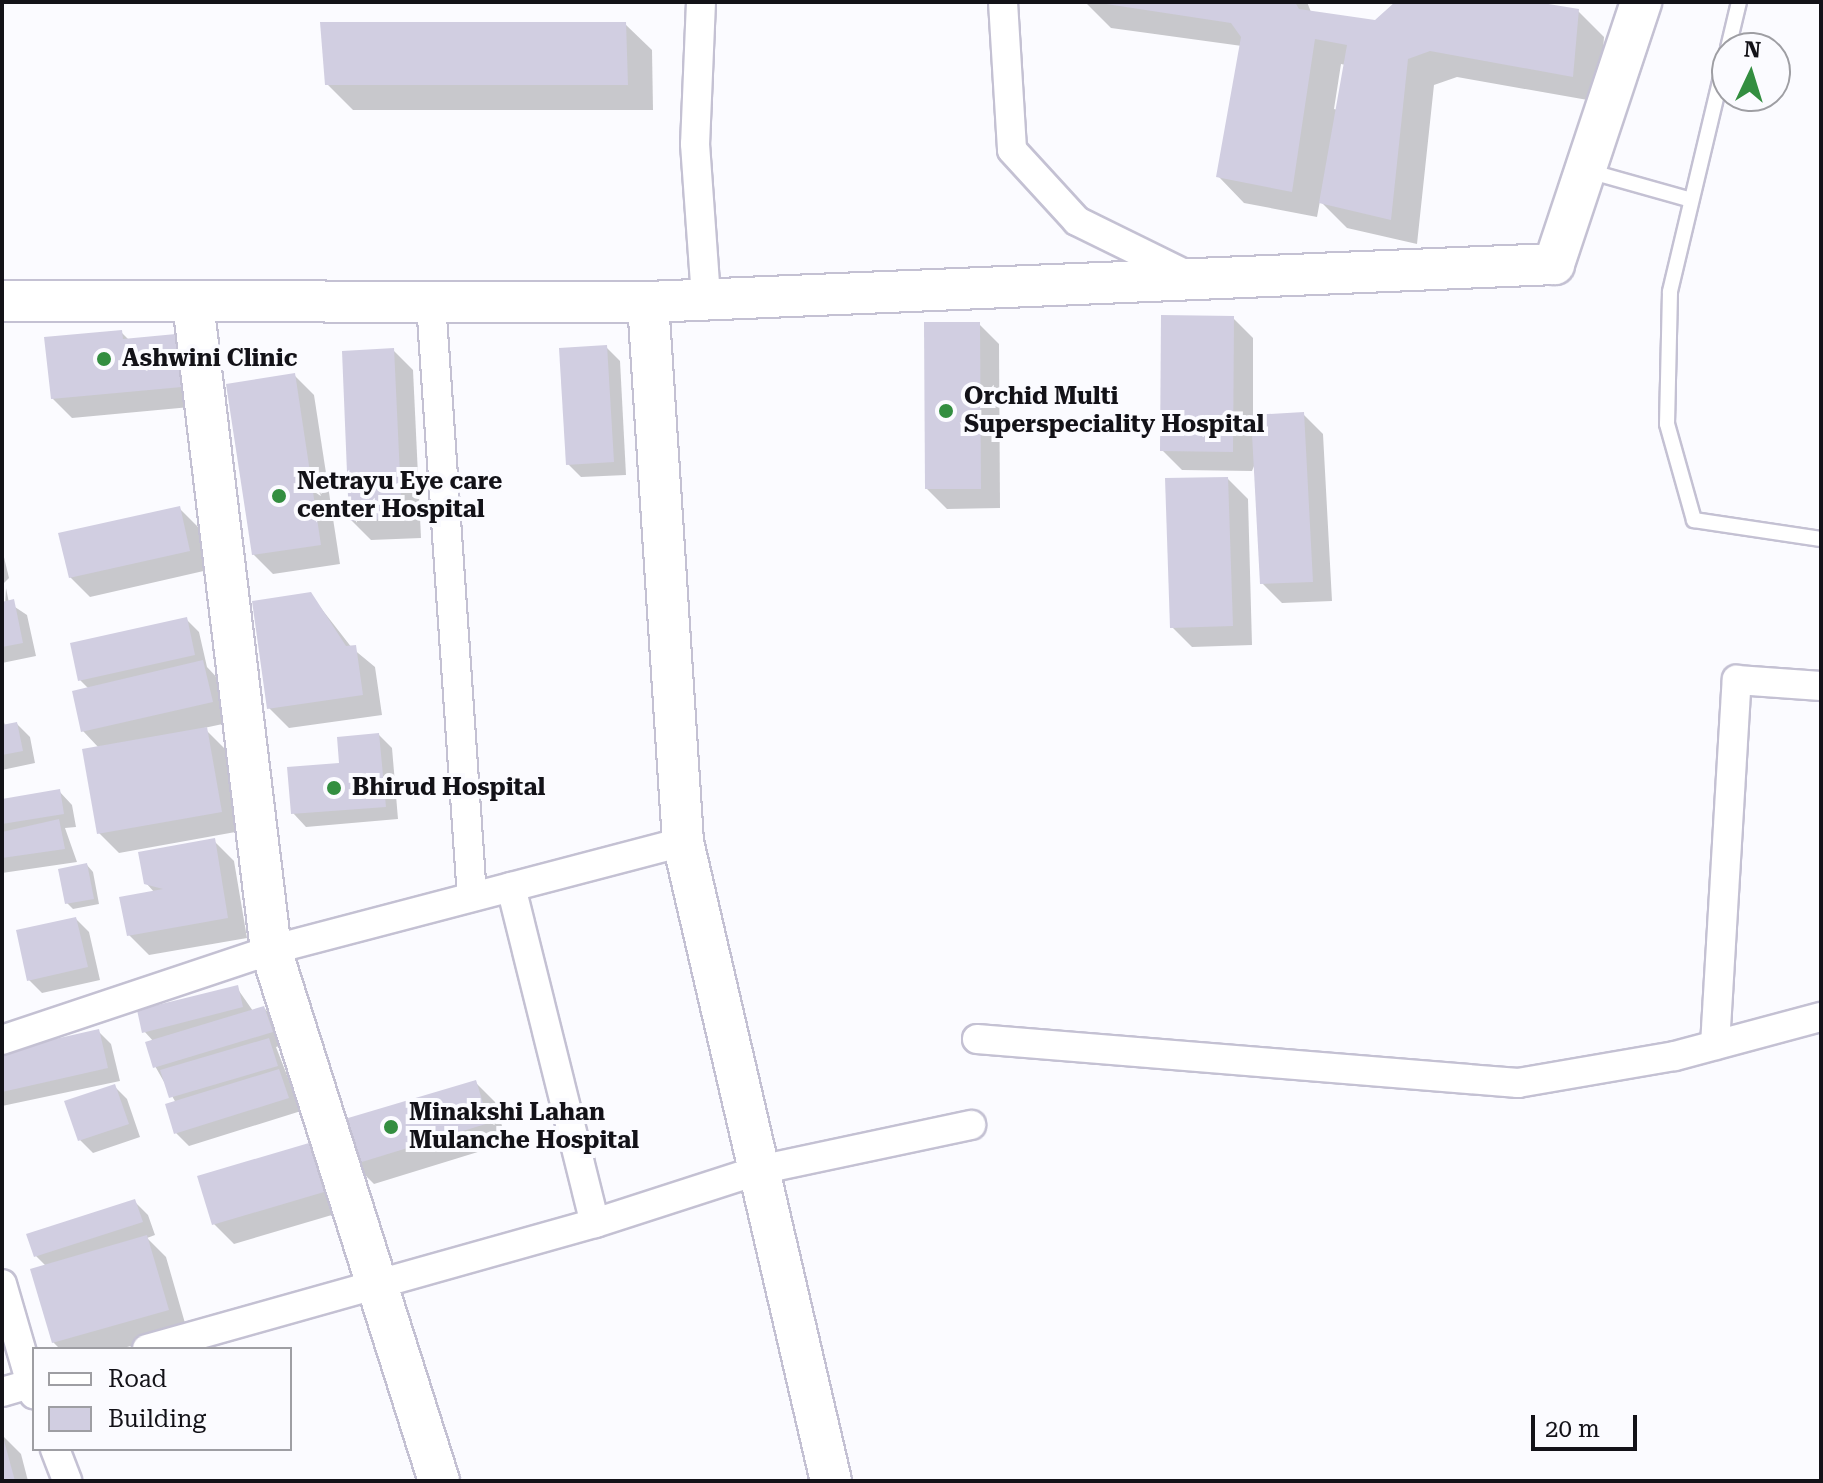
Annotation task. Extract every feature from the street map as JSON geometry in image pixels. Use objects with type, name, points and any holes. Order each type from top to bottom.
[{"type":"street","points":[[701,2],[695,144],[706,298]]},
{"type":"street","points":[[1003,2],[1012,150],[1077,221],[1194,278]]},
{"type":"street","points":[[2,301],[648,302],[1554,264],[1641,2]]},
{"type":"street","points":[[648,302],[683,842],[831,1481]]},
{"type":"street","points":[[193,303],[271,950],[373,1281],[439,1481]]},
{"type":"street","points":[[431,303],[472,897]]},
{"type":"street","points":[[1715,1045],[1737,680],[1821,686]]},
{"type":"street","points":[[2,1040],[271,950],[683,842]]},
{"type":"street","points":[[511,887],[595,1223]]},
{"type":"street","points":[[977,1039],[1518,1083],[1715,1045],[1821,1017]]},
{"type":"street","points":[[154,1347],[373,1281],[595,1223],[759,1170],[971,1125]]},
{"type":"street","points":[[2,1284],[32,1384]]},
{"type":"street","points":[[2,1392],[32,1387]]},
{"type":"street","points":[[56,1451],[67,1481]]},
{"type":"lane","points":[[1732,32],[1739,2]]},
{"type":"lane","points":[[1713,112],[1670,292],[1667,424],[1694,520],[1821,539]]},
{"type":"lane","points":[[1585,170],[1691,200]]},
{"type":"building","points":[[1093,2],[1295,2],[1299,9],[1375,20],[1395,2],[1536,2],[1579,9],[1573,77],[1430,51],[1408,59],[1391,220],[1319,203],[1347,45],[1315,39],[1292,192],[1216,177],[1241,37],[1231,23]]},
{"type":"building","points":[[320,22],[626,22],[628,85],[325,85]]},
{"type":"building","points":[[1161,315],[1234,316],[1233,452],[1160,451]]},
{"type":"building","points":[[924,322],[980,322],[981,489],[925,489]]},
{"type":"building","points":[[122,330],[123,339],[176,334],[182,387],[51,399],[44,337]]},
{"type":"building","points":[[607,345],[614,462],[566,465],[559,348]]},
{"type":"building","points":[[394,348],[402,518],[349,521],[342,351]]},
{"type":"building","points":[[295,373],[321,545],[252,555],[226,384]]},
{"type":"building","points":[[1304,412],[1313,582],[1260,584],[1251,415]]},
{"type":"building","points":[[1228,477],[1233,626],[1170,628],[1165,478]]},
{"type":"building","points":[[180,506],[190,551],[69,578],[58,533]]},
{"type":"building","points":[[311,592],[346,646],[356,645],[363,695],[267,709],[252,601]]},
{"type":"building","points":[[14,599],[23,643],[2,647],[2,602]]},
{"type":"building","points":[[187,617],[195,655],[78,681],[70,643]]},
{"type":"building","points":[[203,660],[213,702],[81,732],[72,691]]},
{"type":"building","points":[[17,722],[23,751],[2,755],[2,725]]},
{"type":"building","points":[[207,727],[222,812],[97,834],[82,749]]},
{"type":"building","points":[[379,733],[386,807],[291,814],[287,767],[339,763],[337,737]]},
{"type":"building","points":[[60,789],[64,814],[2,824],[2,799]]},
{"type":"building","points":[[59,819],[65,849],[2,858],[2,832]]},
{"type":"building","points":[[215,838],[228,918],[127,936],[119,897],[163,889],[144,884],[138,852]]},
{"type":"building","points":[[87,863],[94,899],[65,904],[58,869]]},
{"type":"building","points":[[76,917],[88,967],[27,981],[16,930]]},
{"type":"building","points":[[238,985],[243,1007],[142,1033],[137,1010]]},
{"type":"building","points":[[264,1006],[273,1032],[153,1068],[145,1042]]},
{"type":"building","points":[[99,1029],[108,1068],[2,1092],[2,1051]]},
{"type":"building","points":[[269,1038],[278,1066],[169,1098],[160,1070]]},
{"type":"building","points":[[279,1069],[289,1098],[174,1134],[165,1104]]},
{"type":"building","points":[[476,1080],[489,1123],[352,1165],[338,1121]]},
{"type":"building","points":[[115,1084],[129,1124],[78,1141],[64,1101]]},
{"type":"building","points":[[309,1143],[324,1192],[212,1225],[197,1176]]},
{"type":"building","points":[[135,1199],[143,1222],[34,1257],[26,1234]]},
{"type":"building","points":[[147,1235],[169,1310],[52,1343],[30,1269]]},
{"type":"building","points":[[3,1437],[15,1481],[2,1481]]},
{"type":"place","name":"Ashwini Clinic","points":[[104,359]]},
{"type":"place","name":"Orchid Multi Superspeciality Hospital","points":[[946,411]]},
{"type":"place","name":"Netrayu Eye care center Hospital","points":[[279,496]]},
{"type":"place","name":"Bhirud Hospital","points":[[334,788]]},
{"type":"place","name":"Minakshi Lahan Mulanche Hospital","points":[[391,1127]]}]
